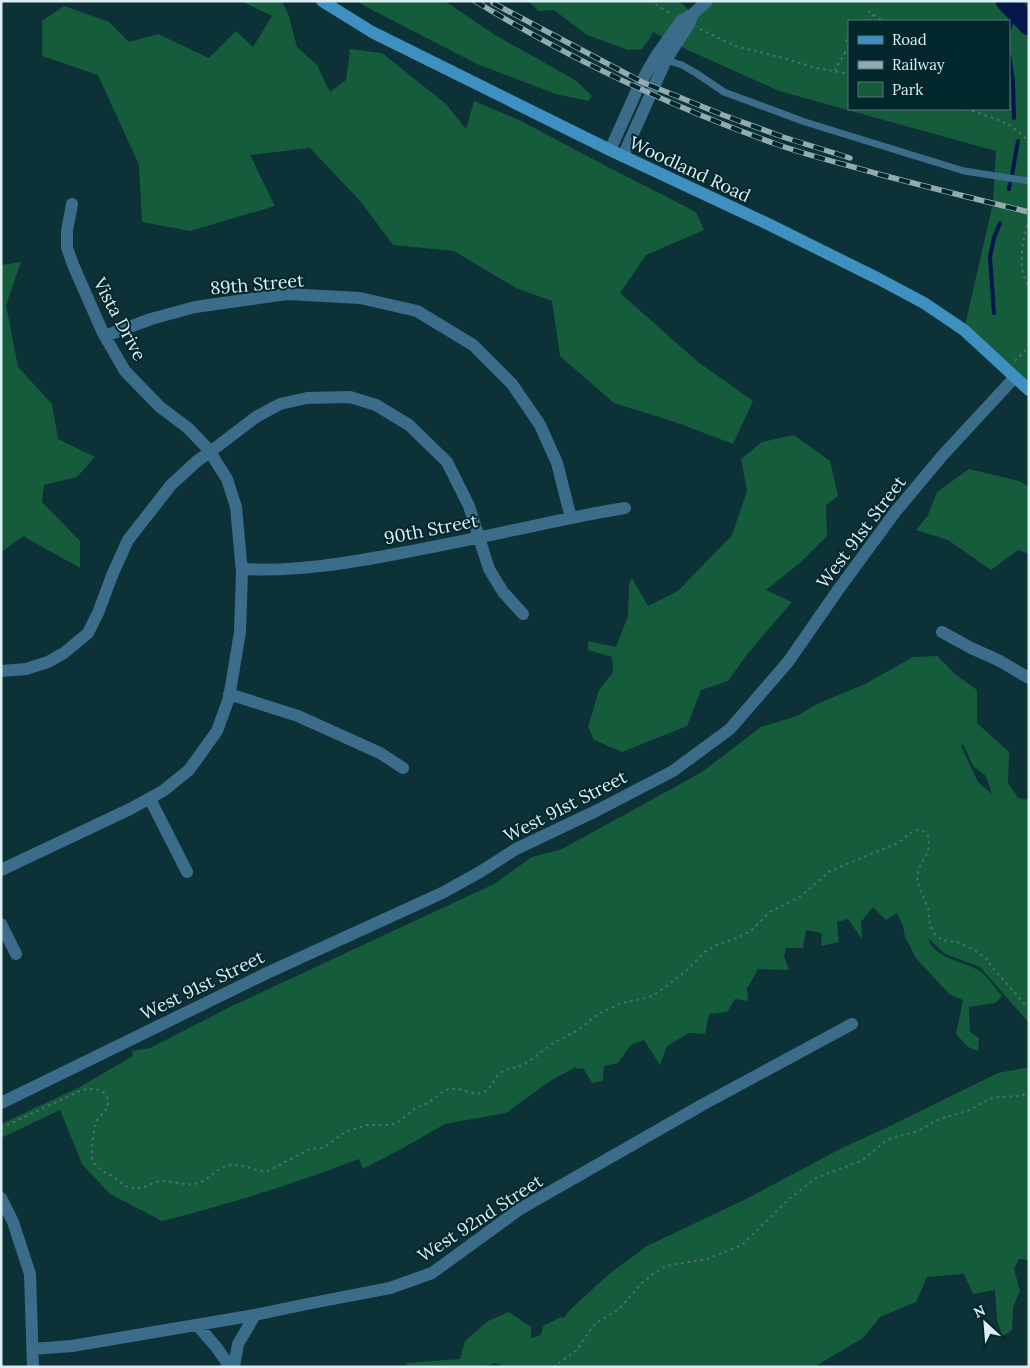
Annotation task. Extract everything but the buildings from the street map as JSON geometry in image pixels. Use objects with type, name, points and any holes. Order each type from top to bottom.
[{"type":"main road","name":"Woodland Road","points":[[322,1],[372,32],[610,150],[880,279],[924,303],[964,330],[1029,390]]},
{"type":"street","points":[[610,150],[638,88],[656,56],[707,1]]},
{"type":"street","points":[[623,156],[666,60],[688,20]]},
{"type":"street","name":"Vista Drive","points":[[1,870],[150,799],[189,770],[217,731],[229,694],[240,632],[242,569],[236,507],[227,479],[209,451],[188,428],[160,407],[125,371],[105,336],[67,248],[67,230],[72,204]]},
{"type":"street","name":"89th Street","points":[[105,336],[151,319],[195,307],[287,294],[360,298],[417,311],[473,345],[512,384],[540,425],[557,463],[571,518]]},
{"type":"street","name":"West 91st Street","points":[[1,1102],[267,973],[442,893],[516,849],[673,772],[730,729],[743,714],[788,662],[896,512],[942,456],[1015,377]]},
{"type":"street","points":[[1,671],[26,669],[48,662],[64,653],[88,633],[128,540],[171,485],[209,451],[256,417],[280,404],[307,398],[350,397],[376,405],[409,425],[447,462],[470,506],[489,569],[503,592],[523,614]]},
{"type":"street","name":"90th Street","points":[[242,569],[318,567],[376,558],[625,508]]},
{"type":"street","points":[[942,632],[1029,678]]},
{"type":"street","points":[[229,694],[298,716],[380,752],[403,768]]},
{"type":"street","points":[[150,799],[187,872]]},
{"type":"street","points":[[1,924],[16,954]]},
{"type":"street","name":"West 92nd Street","points":[[33,1349],[72,1346],[198,1326],[390,1288],[432,1273],[520,1209],[702,1105],[852,1024]]},
{"type":"street","points":[[1,1198],[13,1222],[30,1274],[33,1367]]},
{"type":"street","points":[[234,1367],[238,1344],[255,1315]]},
{"type":"street","points":[[198,1326],[230,1367]]},
{"type":"lane","points":[[666,60],[682,65],[724,92],[805,122],[964,171],[1029,181]]},
{"type":"path","points":[[650,1],[735,46],[848,74]]},
{"type":"path","points":[[868,11],[882,20]]},
{"type":"path","points":[[869,20],[874,14]]},
{"type":"path","points":[[835,72],[848,48]]},
{"type":"path","points":[[969,110],[1007,124],[1024,135],[1029,143]]},
{"type":"path","points":[[1027,225],[1021,250],[1021,262],[1022,272],[1029,288]]},
{"type":"path","points":[[1015,361],[1029,346]]},
{"type":"path","points":[[1,1128],[77,1092],[96,1089],[106,1096],[108,1107],[94,1124],[92,1159],[101,1170],[126,1187],[132,1189],[140,1188],[166,1181],[191,1184],[201,1182],[223,1167],[232,1165],[268,1171],[310,1149],[328,1145],[345,1132],[367,1125],[397,1123],[417,1107],[428,1103],[446,1090],[458,1089],[477,1094],[484,1092],[504,1070],[518,1067],[528,1062],[552,1044],[578,1030],[598,1014],[622,1002],[654,995],[684,972],[706,951],[752,930],[770,912],[801,896],[830,872],[898,843],[910,833],[918,830],[923,831],[928,836],[928,852],[920,868],[917,880],[928,908],[930,925],[934,934],[942,940],[958,942],[986,958],[1029,1008]]},
{"type":"path","points":[[553,1367],[578,1350],[592,1327],[619,1309],[642,1283],[653,1274],[666,1266],[707,1259],[742,1245],[789,1200],[816,1178],[860,1161],[894,1137],[916,1132],[940,1119],[970,1110],[989,1099],[1020,1096],[1029,1092]]},
{"type":"green space","points":[[241,1],[282,1],[289,16],[297,47],[317,65],[330,92],[346,80],[350,49],[382,53],[446,104],[466,129],[474,101],[519,120],[696,212],[704,230],[646,255],[620,293],[698,362],[753,401],[733,444],[675,422],[614,403],[560,356],[552,301],[516,288],[454,251],[393,245],[361,202],[310,148],[250,155],[275,206],[190,231],[142,222],[139,165],[98,75],[42,56],[42,21],[64,6],[109,22],[129,42],[158,34],[209,58],[236,31],[253,47],[272,16]]},
{"type":"green space","points":[[355,1],[445,1],[495,35],[575,80],[592,96],[588,101],[556,94],[477,64]]},
{"type":"green space","points":[[528,1],[679,1],[693,14],[707,1],[997,1],[1029,25],[1029,390],[964,330],[993,203],[996,151],[779,91],[653,32],[642,49],[628,50],[587,35],[554,10],[539,11]]},
{"type":"green space","points":[[21,262],[6,305],[18,367],[52,404],[58,439],[95,457],[77,477],[44,485],[42,502],[80,541],[80,568],[23,536],[3,551],[1,546],[1,265]]},
{"type":"green space","points":[[794,435],[830,461],[838,496],[826,505],[827,536],[801,562],[766,590],[792,602],[748,653],[728,681],[701,690],[687,726],[622,752],[594,740],[588,727],[599,690],[613,672],[612,657],[588,650],[588,641],[616,647],[628,616],[629,584],[632,578],[648,606],[678,591],[732,535],[747,491],[741,459],[762,442]]},
{"type":"green space","points":[[969,469],[1019,481],[1029,487],[1029,554],[1018,550],[991,570],[948,540],[916,530],[928,515],[937,492]]},
{"type":"green space","points":[[937,656],[955,674],[977,690],[977,723],[1009,752],[1008,783],[1018,798],[1029,800],[1029,1023],[980,967],[945,954],[928,938],[931,945],[942,955],[981,972],[1002,996],[995,1003],[969,1007],[970,1032],[979,1038],[978,1051],[968,1047],[956,1034],[963,1000],[949,994],[916,958],[905,937],[903,926],[897,913],[886,920],[873,907],[861,922],[862,939],[848,919],[837,922],[839,942],[821,946],[822,933],[806,930],[803,948],[786,948],[784,956],[789,970],[758,969],[747,989],[748,1001],[735,999],[727,1012],[709,1014],[705,1034],[689,1033],[667,1046],[660,1065],[644,1040],[631,1045],[618,1063],[604,1066],[603,1081],[592,1083],[583,1068],[577,1069],[576,1067],[550,1081],[506,1113],[445,1124],[363,1169],[359,1159],[261,1193],[162,1221],[110,1194],[82,1164],[60,1110],[1,1138],[1,1124],[78,1088],[133,1056],[132,1051],[150,1048],[230,1007],[494,884],[532,857],[562,849],[702,772],[761,727],[797,716],[817,704],[865,684],[913,657]],"holes":[[[963,744],[973,766],[986,776],[992,794],[978,782],[961,746]]]},
{"type":"green space","points":[[1029,1067],[1029,1260],[1019,1259],[1014,1269],[1020,1291],[1013,1307],[1012,1330],[1003,1336],[997,1321],[995,1290],[973,1294],[964,1274],[927,1277],[916,1302],[880,1317],[863,1338],[814,1367],[500,1367],[502,1366],[495,1363],[484,1367],[408,1367],[406,1363],[460,1359],[465,1341],[488,1321],[509,1312],[531,1327],[531,1338],[541,1335],[543,1326],[561,1317],[563,1318],[609,1274],[647,1246],[746,1199],[842,1148],[998,1073]]},
{"type":"waterway","points":[[1006,1],[1029,25]]},
{"type":"waterway","points":[[1010,27],[1015,11]]},
{"type":"waterway","points":[[1010,62],[1013,81],[1014,118]]},
{"type":"waterway","points":[[1012,175],[1018,141]]},
{"type":"waterway","points":[[1009,189],[1010,184]]},
{"type":"waterway","points":[[994,313],[990,257],[994,238],[1000,223]]},
{"type":"railway","points":[[475,1],[547,43],[585,62],[660,98],[737,130],[827,160],[1029,212]]},
{"type":"railway","points":[[493,3],[642,82],[783,137],[850,158]]}]
